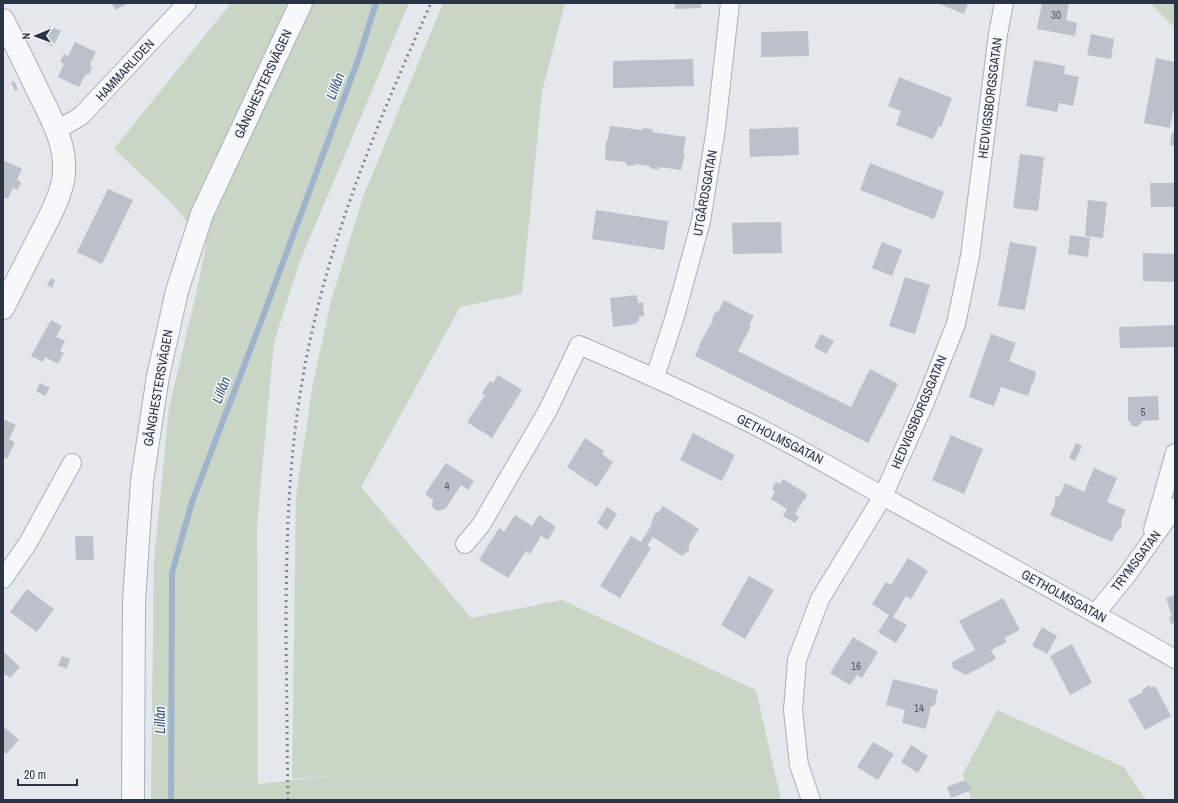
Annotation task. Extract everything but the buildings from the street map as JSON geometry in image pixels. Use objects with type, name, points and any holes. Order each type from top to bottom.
[{"type":"street","name":"HAMMARLIDEN","points":[[57,130],[81,116],[187,3]]},
{"type":"street","name":"GÅNGHESTERSVÄGEN","points":[[133,800],[134,601],[142,481],[158,376],[177,291],[202,214],[301,3]]},
{"type":"street","name":"UTGÅRDSGATAN","points":[[655,377],[675,316],[701,221],[716,128],[730,3]]},
{"type":"street","name":"HEDVIGSBORGSGATAN","points":[[811,800],[799,765],[793,710],[797,660],[820,600],[883,496],[925,402],[956,324],[970,256],[998,34],[1004,3]]},
{"type":"street","points":[[3,20],[23,58],[57,130],[62,147],[64,164],[63,181],[59,195],[47,222],[3,308]]},
{"type":"street","name":"GETHOLMSGATAN","points":[[465,544],[481,525],[548,410],[579,345],[655,377],[824,462],[1096,613],[1175,659]]},
{"type":"street","points":[[1148,546],[1175,453]]},
{"type":"street","points":[[3,579],[28,543],[72,463]]},
{"type":"street","name":"TRYMSGATAN","points":[[1096,613],[1127,575],[1175,506]]},
{"type":"green space","points":[[231,3],[409,3],[300,261],[274,342],[257,525],[258,784],[347,774],[292,779],[296,496],[313,383],[331,301],[363,197],[443,3],[565,3],[542,92],[522,294],[460,307],[361,487],[471,618],[562,600],[756,690],[781,800],[151,800],[154,560],[169,408],[206,245],[171,202],[114,149]]},
{"type":"green space","points":[[1150,3],[1175,3],[1175,27],[1172,25]]},
{"type":"green space","points":[[997,710],[1124,767],[1146,800],[971,800],[963,774]]},
{"type":"waterway","name":"Lillån","points":[[171,800],[172,573],[192,502],[358,60],[376,3]]},
{"type":"railway","points":[[288,800],[286,643],[288,522],[295,432],[308,348],[320,297],[351,197],[369,148],[431,3]]}]
